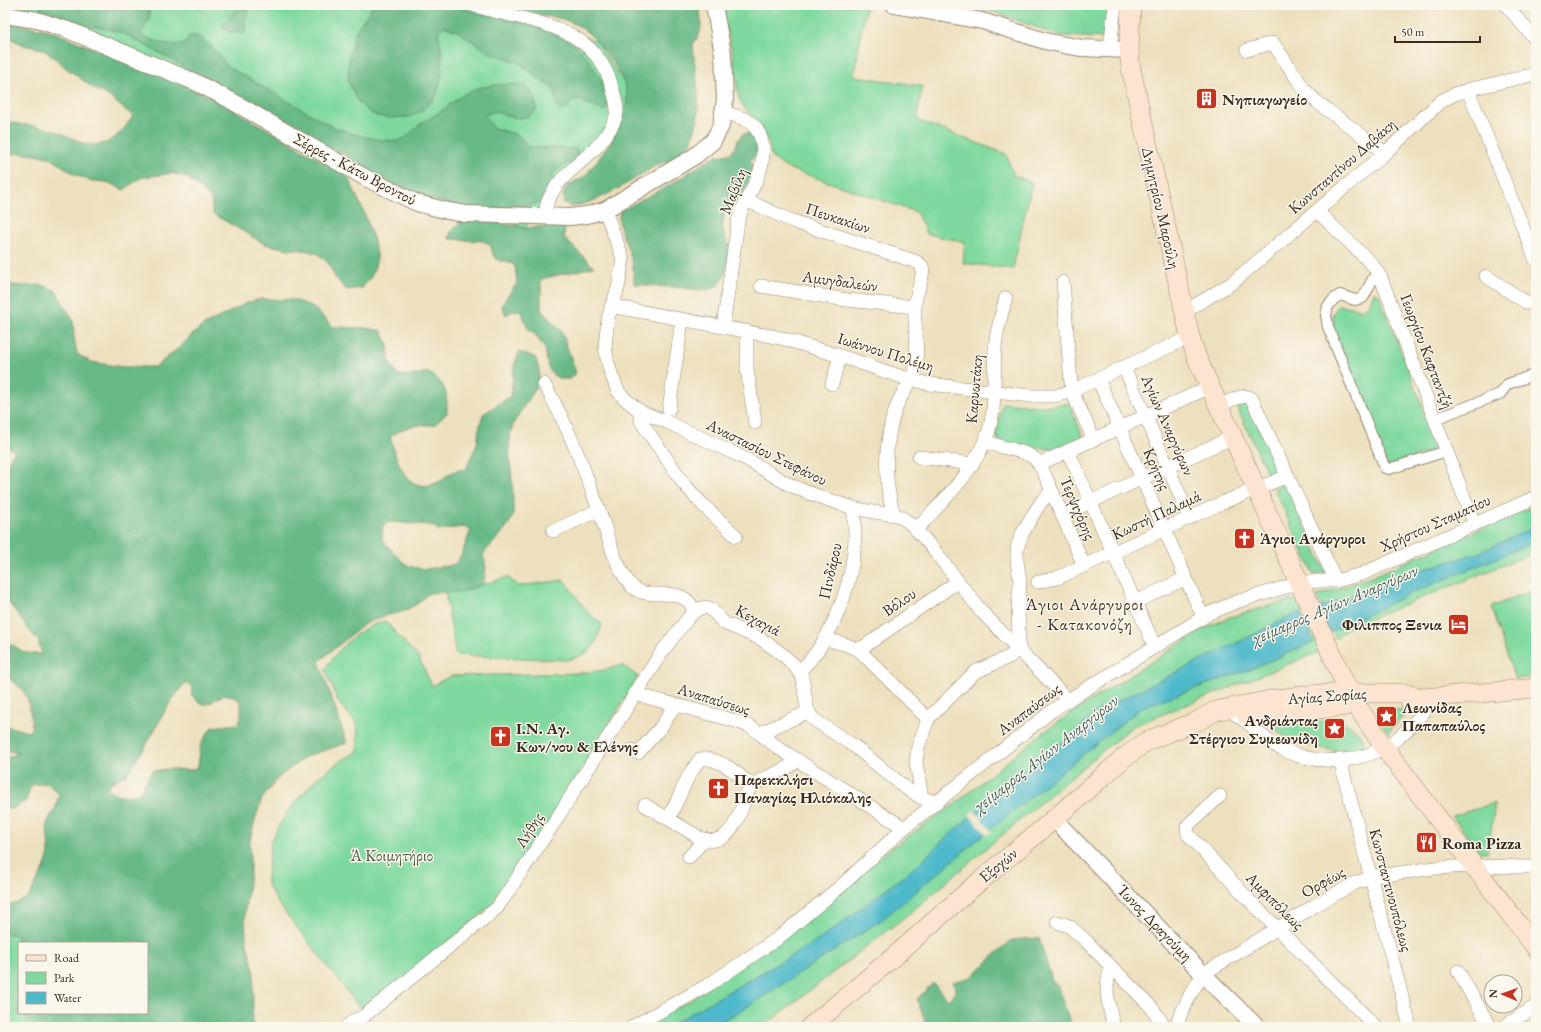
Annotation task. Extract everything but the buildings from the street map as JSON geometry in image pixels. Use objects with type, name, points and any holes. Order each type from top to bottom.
[{"type":"main road","name":"Δημητρίου Μαρούλη","points":[[1131,5],[1129,50],[1130,69],[1190,337],[1210,387],[1333,656]]},
{"type":"main road","points":[[1294,697],[1315,688],[1323,682],[1328,676],[1333,656]]},
{"type":"main road","points":[[1333,656],[1353,699],[1384,747],[1536,948]]},
{"type":"main road","name":"Αγίας Σοφίας","points":[[1198,721],[1210,713],[1220,710],[1294,697],[1353,699],[1394,704],[1430,698],[1536,688]]},
{"type":"main road","name":"Αγίας Σοφίας","points":[[1198,721],[1216,721],[1324,708],[1353,699]]},
{"type":"main road","name":"Εξοχών","points":[[810,1027],[1143,743],[1158,735],[1198,721]]},
{"type":"street","points":[[474,5],[562,30],[578,38],[591,48],[600,60],[608,75],[616,100],[617,112],[610,128],[602,142],[590,155],[564,176],[549,199],[545,217]]},
{"type":"street","name":"Σέρρες - Κάτω Βροντού","points":[[5,15],[36,20],[68,30],[195,82],[366,178],[417,203],[461,213],[578,217],[605,210],[659,179],[702,151],[713,141],[721,126],[724,112],[724,64],[714,5]]},
{"type":"street","points":[[894,5],[982,21],[1044,41],[1064,45],[1082,48],[1129,50]]},
{"type":"street","points":[[1110,50],[1115,5]]},
{"type":"street","points":[[1506,5],[1536,40]]},
{"type":"street","points":[[1247,50],[1273,43],[1304,89],[1317,102],[1385,153]]},
{"type":"street","name":"Κωνσταντίνου Δαβάκη","points":[[1184,312],[1232,283],[1385,153],[1440,102],[1455,94],[1468,90],[1536,74]]},
{"type":"street","points":[[1468,90],[1536,260]]},
{"type":"street","name":"Μαβίλη","points":[[723,327],[738,221],[746,200],[757,180],[763,155],[762,144],[758,133],[751,124],[724,112]]},
{"type":"street","name":"Πευκακίων","points":[[746,200],[792,221],[917,262],[921,265],[923,271],[917,292],[915,307]]},
{"type":"street","name":"Αναστασίου Στεφάνου","points":[[605,210],[623,259],[618,288],[611,306],[605,342],[607,359],[615,383],[621,395],[631,405],[640,411],[732,452],[793,487],[853,508],[894,514],[903,518],[916,530],[937,554],[957,582],[981,611],[1068,700]]},
{"type":"street","name":"Γεωργίου Καφταντζή","points":[[1317,211],[1372,264],[1377,271],[1474,523]]},
{"type":"street","points":[[1377,271],[1363,298],[1355,300],[1340,295],[1331,302],[1327,310],[1328,327],[1384,468],[1389,469],[1446,451]]},
{"type":"street","points":[[1486,276],[1527,304],[1536,303]]},
{"type":"street","points":[[1063,282],[1069,367],[1073,391],[1094,440]]},
{"type":"street","name":"Αμυγδαλεών","points":[[761,286],[847,300],[915,307]]},
{"type":"street","name":"Καρυωτάκη","points":[[916,530],[962,480],[973,464],[984,441],[991,418],[995,392],[996,339],[1006,298]]},
{"type":"street","name":"Ιωάννου Πολέμη","points":[[611,306],[781,338],[911,380],[929,384],[1045,396],[1060,395],[1073,391],[1190,337]]},
{"type":"street","points":[[894,514],[887,488],[887,453],[895,410],[900,397],[915,371],[917,358],[915,307]]},
{"type":"street","points":[[669,409],[682,320]]},
{"type":"street","points":[[748,331],[748,369],[755,423]]},
{"type":"street","points":[[832,384],[840,356]]},
{"type":"street","name":"Αγίων Αναργύρων","points":[[1124,367],[1190,518]]},
{"type":"street","points":[[1435,419],[1500,394],[1508,384],[1536,374]]},
{"type":"street","name":"Κρήτης","points":[[1098,379],[1203,617]]},
{"type":"street","points":[[544,384],[557,408],[576,450],[618,564],[632,588],[648,594],[680,597],[686,600],[695,611]]},
{"type":"street","points":[[984,441],[994,446],[1029,455],[1039,464],[1210,387]]},
{"type":"street","points":[[1219,406],[1243,396],[1251,398],[1336,581]]},
{"type":"street","points":[[640,411],[644,426],[677,475],[703,505],[736,536]]},
{"type":"street","points":[[1062,515],[1233,437]]},
{"type":"street","points":[[1068,451],[1155,647]]},
{"type":"street","points":[[919,457],[973,464]]},
{"type":"street","name":"Τερψιχόρης","points":[[1039,464],[1084,566]]},
{"type":"street","name":"Κωστή Παλαμά","points":[[1038,582],[1053,579],[1084,566],[1288,476]]},
{"type":"street","points":[[922,798],[916,762],[921,736],[928,719],[975,672],[1011,656],[1018,649],[1020,640],[1018,605],[1020,582],[1016,558],[1018,544],[1038,506],[1052,491]]},
{"type":"street","name":"Χρήστου Σταματίου","points":[[1302,589],[1315,581],[1336,581],[1350,578],[1373,569],[1474,523],[1536,497]]},
{"type":"street","name":"Πινδάρου","points":[[799,672],[815,655],[826,639],[841,602],[852,565],[855,537],[853,508]]},
{"type":"street","points":[[553,531],[599,510]]},
{"type":"street","points":[[1135,602],[1186,578]]},
{"type":"street","name":"Βόλου","points":[[859,650],[957,582]]},
{"type":"street","points":[[1020,582],[1038,582]]},
{"type":"street","name":"Αναπαύσεως","points":[[635,694],[740,722],[760,733],[780,749],[904,828],[1068,700],[1203,617],[1236,602],[1302,589]]},
{"type":"street","name":"Κεχαγιά","points":[[695,611],[708,607],[724,623],[761,639],[772,646],[788,660],[799,672],[802,679],[808,712]]},
{"type":"street","name":"Λήθης","points":[[346,1027],[353,1021],[364,1016],[497,908],[554,823],[669,642],[695,611]]},
{"type":"street","points":[[826,639],[859,650],[928,719]]},
{"type":"street","points":[[1220,710],[1240,717],[1279,748],[1293,754],[1318,760],[1340,760],[1367,754],[1384,747],[1402,735],[1430,698]]},
{"type":"street","points":[[631,750],[638,752],[661,727],[675,704]]},
{"type":"street","points":[[760,733],[808,712],[814,720],[854,746],[903,786],[922,798],[936,802]]},
{"type":"street","points":[[1262,736],[1267,714]]},
{"type":"street","points":[[669,818],[689,775],[700,759],[726,765],[735,770],[752,786]]},
{"type":"street","points":[[645,805],[705,839],[717,839],[724,837],[738,818],[747,793],[752,786],[787,769],[798,760]]},
{"type":"street","name":"Κωνσταντινουπόλεως","points":[[1340,760],[1410,1027]]},
{"type":"street","name":"Αμφιπόλεως","points":[[1220,796],[1189,824],[1187,827],[1188,834],[1249,900],[1376,1027]]},
{"type":"street","name":"Ίωνος Δραγούμη","points":[[1054,819],[1203,974],[1257,1027]]},
{"type":"street","points":[[632,1027],[710,984],[777,939],[841,886],[904,828]]},
{"type":"street","points":[[689,857],[705,839]]},
{"type":"street","name":"Ορφέως","points":[[1175,1027],[1191,993],[1203,974],[1354,883],[1370,878],[1420,869],[1473,866],[1536,867]]},
{"type":"street","points":[[1057,922],[1064,924],[1077,932],[1152,1008],[1165,1027]]},
{"type":"street","points":[[1111,968],[1107,991],[1114,1027]]},
{"type":"street","points":[[1458,971],[1490,1027]]},
{"type":"street","points":[[1504,1027],[1536,1006]]},
{"type":"green space","points":[[13,5],[465,5],[597,41],[640,107],[524,228]]},
{"type":"green space","points":[[40,5],[144,5],[150,13],[149,21],[140,34],[145,37],[162,43],[180,44],[186,43],[189,36],[198,36],[211,46],[227,66],[333,127],[357,135],[381,140],[397,141],[405,138],[424,121],[437,114],[464,94],[478,88],[494,85],[518,84],[526,86],[532,92],[537,108],[532,113],[522,118],[517,118],[494,111],[484,116],[494,128],[518,135],[529,147],[577,149],[577,158],[556,170],[550,179],[545,196],[539,203],[507,209],[467,209],[421,197],[370,173],[344,154],[323,144],[123,33],[84,25],[62,17],[42,14]]},
{"type":"green space","points":[[241,5],[252,5],[246,17],[245,33],[233,33],[222,28],[226,21]]},
{"type":"green space","points":[[374,5],[458,5],[473,12],[512,20],[544,29],[573,43],[589,61],[606,88],[609,103],[606,110],[595,108],[578,99],[571,102],[567,109],[560,110],[556,101],[553,86],[546,84],[520,63],[488,52],[459,32],[444,26],[438,32],[442,55],[441,78],[437,94],[433,100],[421,111],[407,117],[392,118],[377,116],[370,113],[358,102],[348,81],[349,57],[356,30]]},
{"type":"green space","points":[[498,5],[700,5],[700,30],[697,39],[693,43],[698,92],[698,116],[686,150],[678,157],[657,165],[619,188],[591,202],[571,207],[564,203],[563,196],[566,188],[586,175],[615,135],[625,111],[627,100],[625,84],[606,52],[597,41],[582,28],[563,19],[530,15]]},
{"type":"green space","points":[[721,5],[866,5],[854,76],[922,86],[917,120],[1006,154],[1014,176],[1032,182],[1013,269],[963,263],[965,242],[927,234],[916,212],[787,168],[772,158],[764,132],[739,99],[732,50]]},
{"type":"green space","points":[[962,5],[1109,5],[1105,38],[1064,36],[1051,33],[1003,15]]},
{"type":"green space","points":[[5,22],[48,30],[204,93],[347,175],[363,210],[374,241],[377,259],[372,275],[362,288],[346,290],[335,277],[328,263],[317,253],[265,244],[213,214],[211,198],[186,177],[171,173],[140,178],[124,190],[107,182],[91,181],[76,175],[49,157],[19,153],[5,155],[5,123],[8,122],[59,132],[80,142],[97,145],[111,140],[123,130],[133,116],[107,95],[93,88],[42,49],[24,45],[5,37]]},
{"type":"green space","points":[[743,134],[750,134],[754,138],[758,152],[750,161],[755,169],[742,198],[735,208],[725,211],[723,229],[724,236],[729,247],[725,274],[722,280],[713,288],[705,290],[634,284],[632,261],[621,230],[619,218],[620,211],[670,185],[713,157],[729,154],[735,148],[738,140]]},
{"type":"green space","points":[[467,216],[524,228],[549,226],[565,222],[564,238],[594,267],[541,279],[541,310],[562,332],[576,373],[569,379],[560,379],[552,374],[548,367],[545,349],[535,334],[528,329],[522,312],[514,310],[506,315],[502,306],[517,283],[515,266],[508,261],[499,261],[493,255],[491,246],[484,241],[449,239],[451,232]]},
{"type":"green space","points":[[5,283],[10,285],[25,286],[42,285],[55,290],[73,320],[77,354],[91,362],[123,367],[155,367],[204,325],[247,303],[261,299],[295,300],[311,306],[334,327],[366,328],[382,331],[388,345],[389,361],[397,375],[412,376],[428,372],[439,381],[445,389],[447,413],[435,425],[411,426],[390,437],[404,474],[418,485],[427,485],[439,482],[453,472],[466,469],[477,444],[483,414],[511,396],[514,366],[519,352],[535,357],[536,359],[539,378],[532,394],[518,416],[511,431],[509,449],[513,494],[513,516],[504,530],[483,554],[486,569],[483,585],[461,592],[429,593],[417,604],[402,612],[384,616],[366,623],[319,661],[347,743],[305,757],[278,778],[262,799],[256,816],[250,840],[250,874],[245,912],[246,939],[254,970],[252,1027],[24,1027],[30,1014],[148,1014],[148,942],[18,942],[18,946],[16,935],[5,933],[5,904],[14,904],[28,898],[44,869],[49,854],[47,823],[55,809],[59,794],[47,783],[31,785],[26,801],[12,809],[5,808],[5,759],[18,753],[5,750],[5,727],[11,727],[27,732],[32,727],[30,709],[26,695],[5,674],[5,643],[12,645],[26,653],[42,654],[38,640],[8,602],[5,594],[5,466],[15,451],[5,446]],"holes":[[[390,522],[431,525],[439,530],[463,527],[471,530],[461,556],[455,563],[446,566],[429,568],[412,567],[400,560],[382,539],[383,525]],[[185,683],[193,687],[191,694],[202,703],[210,703],[222,696],[227,695],[233,696],[241,702],[241,717],[238,724],[212,727],[202,742],[198,767],[191,770],[167,769],[152,771],[139,794],[123,795],[107,790],[110,783],[126,775],[145,747],[169,704]]]},
{"type":"green space","points":[[1374,292],[1379,295],[1439,449],[1387,466],[1333,327],[1333,314],[1338,305],[1361,310],[1369,305]]},
{"type":"green space","points":[[1247,402],[1280,472],[1270,479],[1236,405]]},
{"type":"green space","points":[[1002,403],[1052,406],[1069,403],[1083,437],[1053,449],[1036,448],[1002,442],[998,440],[996,433]]},
{"type":"green space","points":[[1281,485],[1287,486],[1326,573],[1325,574],[1313,573],[1274,488]]},
{"type":"green space","points":[[1536,505],[1536,552],[1347,628],[1336,639],[1317,596],[1371,577]]},
{"type":"green space","points":[[507,577],[519,586],[564,580],[589,614],[602,624],[597,638],[591,648],[582,655],[567,660],[456,655],[445,592],[461,592]]},
{"type":"green space","points":[[1536,589],[1536,677],[1515,679],[1491,607]]},
{"type":"green space","points":[[1290,600],[1299,601],[1322,651],[1133,726],[911,912],[763,1027],[641,1027],[691,1000],[894,846],[952,806],[1040,735],[1076,710],[1203,629],[1230,617]]},
{"type":"green space","name":"Ά Κοιμητήριο","points":[[385,621],[419,658],[432,686],[451,676],[584,673],[623,665],[638,677],[534,846],[496,902],[364,1013],[277,902],[267,884],[267,878],[271,841],[281,822],[296,801],[316,779],[339,762],[358,751],[357,724],[338,702],[325,669],[337,653],[351,639],[367,628]]},
{"type":"green space","points":[[1407,709],[1407,712],[1388,733],[1376,715],[1380,712]]},
{"type":"green space","points":[[1340,721],[1357,731],[1363,739],[1363,748],[1345,751],[1319,748],[1293,740],[1277,731],[1278,725],[1296,722]]},
{"type":"green space","points":[[1495,803],[1488,852],[1479,852],[1452,816]]},
{"type":"green space","points":[[5,933],[16,935],[18,946],[18,1014],[30,1014],[24,1027],[5,1027]]},
{"type":"green space","points":[[1039,938],[1052,980],[1058,987],[1072,1027],[926,1027],[917,999],[933,983],[948,1000],[956,992],[953,982],[971,977],[1011,940]]},
{"type":"water","name":"χείμαρρος Αγίων Αναργύρων","points":[[1536,526],[1536,542],[1414,592],[1329,633],[1319,608],[1414,572],[1478,553]]},
{"type":"water","points":[[1300,612],[1314,642],[1251,669],[1142,707],[970,846],[883,919],[747,1007],[712,1027],[667,1027],[819,940],[914,868],[951,833],[1024,771],[1062,743],[1099,710]]},
{"type":"pier","points":[[974,810],[992,831],[987,835],[969,815]]},
{"type":"place","name":"Νηπιαγωγείο","points":[[1207,99]]},
{"type":"place","name":"Άγιοι Ανάργυροι","points":[[1245,538]]},
{"type":"place","name":"Φιλιππος Ξενια","points":[[1458,624]]},
{"type":"place","name":"Λεωνίδας Παπαπαύλος","points":[[1387,716]]},
{"type":"place","name":"Ανδριάντας Στέργιου Συμεωνίδη","points":[[1334,729]]},
{"type":"place","name":"Ι.Ν. Αγ. Κων/νου & Ελένης","points":[[500,737]]},
{"type":"place","name":"Παρεκκλήσι Παναγίας Ηλιόκαλης","points":[[718,788]]},
{"type":"place","name":"Roma Pizza","points":[[1427,843]]},
{"type":"district","name":"Άγιοι Ανάργυροι - Κατακονόζη","points":[[1085,614]]}]
